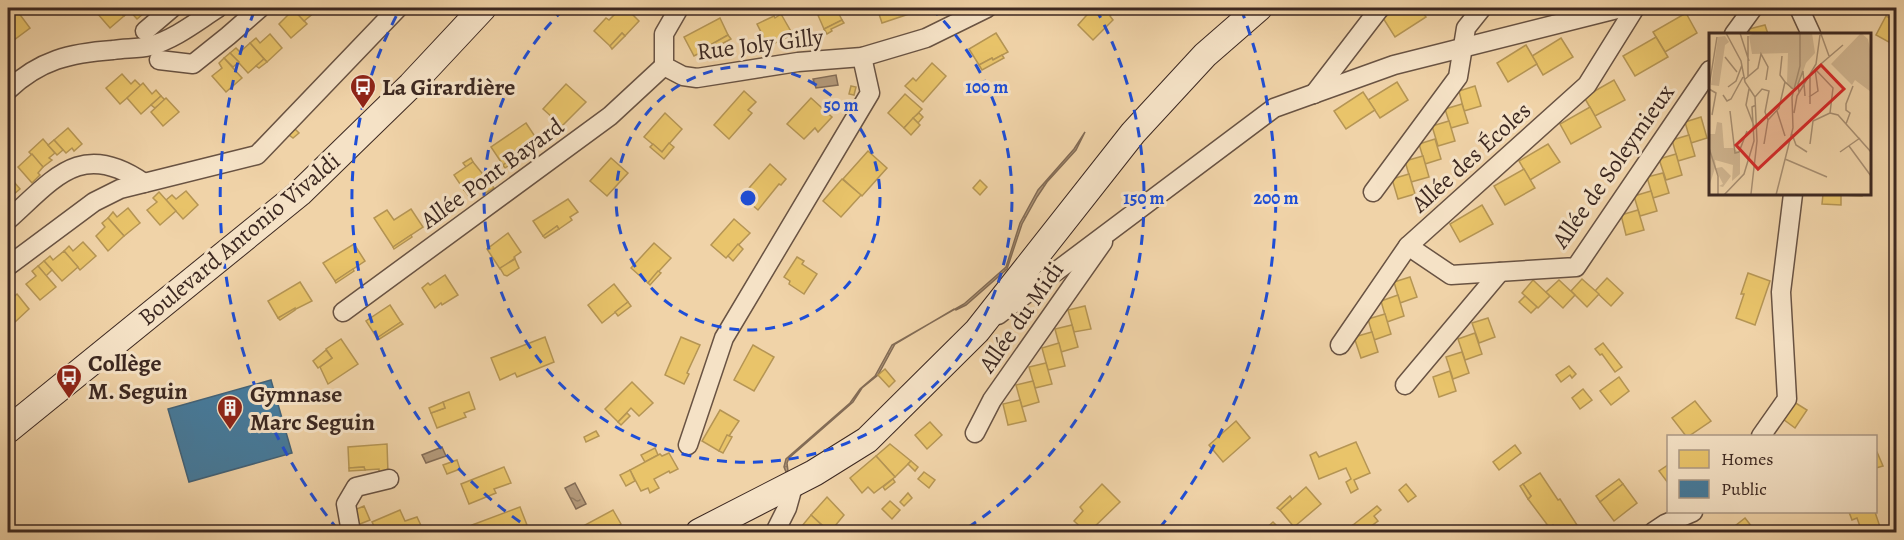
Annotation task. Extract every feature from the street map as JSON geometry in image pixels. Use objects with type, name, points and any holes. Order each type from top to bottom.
[{"type":"main road","name":"Boulevard Antonio Vivaldi","points":[[8,430],[300,193],[411,85],[483,8]]},
{"type":"main road","points":[[699,532],[814,473],[867,440],[977,331],[1133,133],[1205,54],[1259,8]]},
{"type":"street","points":[[145,31],[172,8]]},
{"type":"street","points":[[8,90],[18,80],[42,65],[70,54],[148,47],[174,38],[218,8]]},
{"type":"street","points":[[159,60],[193,64],[260,8]]},
{"type":"street","points":[[8,266],[94,202],[120,189],[257,155],[398,8]]},
{"type":"street","name":"Rue Joly Gilly","points":[[679,8],[664,34],[664,66],[683,76],[697,78],[798,62],[862,57],[926,38],[987,8]]},
{"type":"street","points":[[1314,94],[1380,8]]},
{"type":"street","points":[[1373,192],[1458,77],[1466,28],[1482,8]]},
{"type":"street","points":[[977,331],[1274,108],[1394,64],[1462,48],[1584,13],[1621,8]]},
{"type":"street","name":"Allée des Écoles","points":[[1340,345],[1408,246],[1587,85],[1635,8]]},
{"type":"street","points":[[1735,33],[1753,8]]},
{"type":"street","points":[[1798,8],[1810,33]]},
{"type":"street","points":[[688,445],[724,338],[870,93],[862,57]]},
{"type":"street","name":"Allée Pont Bayard","points":[[343,312],[610,116],[664,66]]},
{"type":"street","name":"Allée de Soleymieux","points":[[1408,246],[1451,275],[1576,267],[1709,71]]},
{"type":"street","points":[[8,220],[61,173],[81,164],[109,165],[129,172],[144,183]]},
{"type":"street","points":[[1762,435],[1787,399],[1781,292],[1793,195]]},
{"type":"street","name":"Allée du Midi","points":[[975,434],[992,399],[1111,231]]},
{"type":"street","points":[[1405,385],[1500,272]]},
{"type":"street","points":[[351,532],[346,504],[356,487],[389,480]]},
{"type":"street","points":[[775,532],[787,508],[794,483]]},
{"type":"street","points":[[1653,532],[1691,513]]},
{"type":"water","points":[[836,75],[838,85],[816,88],[813,79]]},
{"type":"water","points":[[1085,132],[1076,150],[1047,182],[1037,197],[1022,224],[1007,269],[966,305],[955,309],[964,304],[1006,267],[1020,223],[1038,190],[1074,149]]},
{"type":"water","points":[[925,326],[895,344],[878,375],[862,388],[853,402],[789,458],[786,472],[784,467],[786,459],[850,403],[860,389],[875,376],[892,345]]},
{"type":"water","points":[[442,447],[446,456],[426,463],[422,455]]},
{"type":"water","points":[[575,483],[586,504],[576,509],[565,488]]},
{"type":"building: Homes","points":[[102,8],[116,8],[124,16],[110,28],[96,12]]},
{"type":"building: Homes","points":[[116,8],[127,8],[130,11],[124,16]]},
{"type":"building: Homes","points":[[127,8],[148,8],[149,9],[137,19]]},
{"type":"building: Homes","points":[[292,8],[307,24],[291,38],[279,24],[288,15],[285,11]]},
{"type":"building: Homes","points":[[292,8],[320,8],[304,21]]},
{"type":"building: Homes","points":[[621,8],[626,8],[639,21],[625,36],[622,33],[610,46],[594,31],[606,18],[609,20]]},
{"type":"building: Homes","points":[[836,8],[842,20],[824,29],[817,13]]},
{"type":"building: Homes","points":[[877,8],[913,8],[915,12],[882,23]]},
{"type":"building: Homes","points":[[1093,8],[1115,10],[1110,16],[1113,20],[1093,40],[1078,25]]},
{"type":"building: Homes","points":[[1399,8],[1420,8],[1426,17],[1395,37],[1383,18]]},
{"type":"building: Homes","points":[[18,12],[30,28],[10,41],[12,44],[8,48],[8,20]]},
{"type":"building: Homes","points":[[1686,13],[1697,33],[1665,52],[1653,32]]},
{"type":"building: Homes","points":[[781,14],[793,35],[768,46],[757,24]]},
{"type":"building: Homes","points":[[1886,16],[1896,21],[1896,46],[1876,35]]},
{"type":"building: Homes","points":[[720,18],[728,35],[694,56],[684,37]]},
{"type":"building: Homes","points":[[842,20],[844,23],[831,29],[832,31],[827,34],[824,29]]},
{"type":"building: Homes","points":[[1765,25],[1768,33],[1750,33],[1749,29]]},
{"type":"building: Homes","points":[[622,33],[625,36],[612,49],[610,46]]},
{"type":"building: Homes","points":[[996,33],[1008,52],[979,65],[969,49]]},
{"type":"building: Homes","points":[[270,34],[282,48],[267,62],[250,43],[256,38],[260,43]]},
{"type":"building: Homes","points":[[728,35],[731,39],[714,48],[712,44]]},
{"type":"building: Homes","points":[[1656,37],[1668,57],[1635,76],[1623,56]]},
{"type":"building: Homes","points":[[1561,38],[1573,57],[1543,75],[1532,56]]},
{"type":"building: Homes","points":[[250,43],[264,59],[248,73],[230,53],[236,48],[240,52]]},
{"type":"building: Homes","points":[[1526,45],[1537,64],[1508,82],[1497,63]]},
{"type":"building: Homes","points":[[230,53],[239,62],[233,67],[224,58]]},
{"type":"building: Homes","points":[[1002,55],[1004,58],[982,70],[979,65],[992,58],[993,60]]},
{"type":"building: Homes","points":[[224,58],[242,78],[226,92],[212,76],[222,68],[219,63]]},
{"type":"building: Homes","points":[[264,59],[267,62],[259,68],[256,66]]},
{"type":"building: Homes","points":[[932,63],[946,76],[923,102],[905,86],[913,78],[916,81]]},
{"type":"building: Homes","points":[[122,74],[131,84],[135,80],[141,86],[120,104],[106,88]]},
{"type":"building: Homes","points":[[1614,80],[1625,100],[1595,116],[1584,97]]},
{"type":"building: Homes","points":[[1397,82],[1408,100],[1380,118],[1368,100]]},
{"type":"building: Homes","points":[[143,83],[152,94],[156,90],[161,96],[141,114],[127,98]]},
{"type":"building: Homes","points":[[566,84],[586,102],[562,126],[543,109]]},
{"type":"building: Homes","points":[[851,86],[856,87],[854,95],[849,94]]},
{"type":"building: Homes","points":[[1475,86],[1481,106],[1464,111],[1459,91]]},
{"type":"building: Homes","points":[[744,91],[756,102],[748,110],[752,113],[729,139],[714,125]]},
{"type":"building: Homes","points":[[1363,92],[1375,110],[1346,129],[1334,111]]},
{"type":"building: Homes","points":[[905,94],[922,109],[904,128],[888,113]]},
{"type":"building: Homes","points":[[161,96],[165,100],[155,108],[151,105]]},
{"type":"building: Homes","points":[[166,98],[179,112],[163,126],[151,112]]},
{"type":"building: Homes","points":[[811,98],[832,117],[818,132],[815,128],[804,139],[787,124]]},
{"type":"building: Homes","points":[[1462,104],[1468,123],[1451,128],[1445,109]]},
{"type":"building: Homes","points":[[1590,107],[1601,127],[1571,144],[1560,124]]},
{"type":"building: Homes","points":[[665,113],[682,129],[662,152],[644,137]]},
{"type":"building: Homes","points":[[919,113],[923,117],[918,123],[913,118]]},
{"type":"building: Homes","points":[[1701,117],[1707,138],[1691,143],[1685,122]]},
{"type":"building: Homes","points":[[913,118],[920,125],[911,135],[904,128]]},
{"type":"building: Homes","points":[[1449,121],[1455,141],[1438,146],[1432,126]]},
{"type":"building: Homes","points":[[526,123],[540,144],[529,152],[527,149],[503,165],[491,147]]},
{"type":"building: Homes","points":[[68,128],[82,144],[74,151],[72,148],[66,153],[54,140]]},
{"type":"building: Homes","points":[[295,129],[299,133],[293,138],[289,135]]},
{"type":"building: Homes","points":[[1689,135],[1695,156],[1678,161],[1672,140]]},
{"type":"building: Homes","points":[[43,139],[55,153],[49,158],[52,160],[43,167],[29,152]]},
{"type":"building: Homes","points":[[1435,139],[1441,159],[1425,164],[1419,144]]},
{"type":"building: Homes","points":[[54,140],[63,150],[57,155],[48,145]]},
{"type":"building: Homes","points":[[669,143],[674,147],[664,159],[650,147],[653,144],[662,152]]},
{"type":"building: Homes","points":[[1548,144],[1560,162],[1530,180],[1519,161]]},
{"type":"building: Homes","points":[[527,149],[529,152],[505,168],[503,165]]},
{"type":"building: Homes","points":[[868,151],[887,168],[862,196],[843,179]]},
{"type":"building: Homes","points":[[32,154],[43,167],[38,173],[40,175],[32,183],[18,167]]},
{"type":"building: Homes","points":[[1676,154],[1682,175],[1666,180],[1659,159]]},
{"type":"building: Homes","points":[[1423,156],[1429,177],[1411,182],[1405,161]]},
{"type":"building: Homes","points":[[471,158],[473,162],[466,167],[463,163]]},
{"type":"building: Homes","points":[[611,158],[628,173],[607,196],[590,181]]},
{"type":"building: Homes","points":[[473,162],[494,188],[484,194],[475,182],[464,190],[454,175]]},
{"type":"building: Homes","points":[[770,164],[786,179],[781,185],[779,184],[758,210],[742,196]]},
{"type":"building: Homes","points":[[1524,169],[1535,188],[1505,205],[1494,186]]},
{"type":"building: Homes","points":[[1663,173],[1669,193],[1653,198],[1647,177]]},
{"type":"building: Homes","points":[[1409,174],[1415,194],[1398,199],[1392,179]]},
{"type":"building: Homes","points":[[8,175],[20,189],[8,196]]},
{"type":"building: Homes","points":[[842,179],[861,195],[841,217],[823,201]]},
{"type":"building: Homes","points":[[980,180],[987,187],[980,195],[973,188]]},
{"type":"building: Homes","points":[[475,182],[477,185],[473,187],[475,191],[468,195],[464,190]]},
{"type":"building: Homes","points":[[186,191],[198,205],[183,219],[166,200],[172,195],[176,199]]},
{"type":"building: Homes","points":[[1651,191],[1657,211],[1640,216],[1634,196]]},
{"type":"building: Homes","points":[[159,192],[176,211],[160,225],[147,210],[157,202],[153,198]]},
{"type":"building: Homes","points":[[1823,195],[1841,195],[1841,205],[1822,204]]},
{"type":"building: Homes","points":[[568,199],[578,212],[570,217],[572,220],[559,229],[557,226],[543,236],[533,221]]},
{"type":"building: Homes","points":[[1482,205],[1493,224],[1460,242],[1450,224]]},
{"type":"building: Homes","points":[[128,208],[140,223],[124,236],[108,218],[113,212],[117,217]]},
{"type":"building: Homes","points":[[411,209],[423,227],[393,247],[374,218],[387,210],[394,220]]},
{"type":"building: Homes","points":[[1638,210],[1644,230],[1626,235],[1621,215]]},
{"type":"building: Homes","points":[[108,218],[124,236],[108,251],[96,236],[105,227],[102,223]]},
{"type":"building: Homes","points":[[734,219],[750,233],[726,258],[711,245]]},
{"type":"building: Homes","points":[[557,226],[559,229],[545,238],[543,236]]},
{"type":"building: Homes","points":[[508,233],[521,252],[500,269],[487,249]]},
{"type":"building: Homes","points":[[411,235],[412,237],[394,249],[393,247]]},
{"type":"building: Homes","points":[[83,242],[96,256],[80,270],[64,251],[69,246],[73,251]]},
{"type":"building: Homes","points":[[654,243],[671,258],[648,283],[631,268]]},
{"type":"building: Homes","points":[[354,244],[365,261],[335,281],[323,263]]},
{"type":"building: Homes","points":[[738,244],[743,249],[733,261],[728,256]]},
{"type":"building: Homes","points":[[64,251],[78,267],[62,281],[44,261],[50,256],[53,260]]},
{"type":"building: Homes","points":[[797,257],[804,261],[802,264],[817,274],[804,294],[789,284],[790,281],[784,277]]},
{"type":"building: Homes","points":[[515,259],[519,268],[507,276],[504,275],[500,268]]},
{"type":"building: Homes","points":[[44,261],[52,270],[46,276],[38,266]]},
{"type":"building: Homes","points":[[38,266],[56,287],[40,300],[26,284],[36,276],[32,271]]},
{"type":"building: Homes","points":[[353,269],[354,271],[336,283],[335,281]]},
{"type":"building: Homes","points":[[658,271],[661,273],[650,285],[648,283]]},
{"type":"building: Homes","points":[[1748,273],[1770,281],[1755,325],[1736,318]]},
{"type":"building: Homes","points":[[445,275],[458,295],[435,308],[422,288]]},
{"type":"building: Homes","points":[[1410,277],[1417,297],[1400,303],[1394,282]]},
{"type":"building: Homes","points":[[1607,278],[1623,293],[1611,306],[1595,291]]},
{"type":"building: Homes","points":[[1582,279],[1599,294],[1587,307],[1571,291]]},
{"type":"building: Homes","points":[[1533,280],[1550,296],[1538,308],[1522,293]]},
{"type":"building: Homes","points":[[1559,280],[1575,295],[1563,308],[1546,292]]},
{"type":"building: Homes","points":[[300,282],[312,301],[278,318],[268,301]]},
{"type":"building: Homes","points":[[614,284],[628,302],[602,323],[588,305]]},
{"type":"building: Homes","points":[[17,294],[29,309],[14,323],[8,316],[8,302]]},
{"type":"building: Homes","points":[[1398,295],[1404,316],[1387,322],[1381,301]]},
{"type":"building: Homes","points":[[1525,296],[1537,307],[1531,313],[1519,302]]},
{"type":"building: Homes","points":[[628,302],[631,306],[618,316],[615,312]]},
{"type":"building: Homes","points":[[390,305],[401,322],[377,338],[366,321]]},
{"type":"building: Homes","points":[[1085,306],[1091,329],[1074,332],[1068,310]]},
{"type":"building: Homes","points":[[295,308],[280,320],[278,318]]},
{"type":"building: Homes","points":[[1023,310],[1027,314],[1017,323],[1013,318]]},
{"type":"building: Homes","points":[[1385,314],[1391,334],[1374,340],[1368,319]]},
{"type":"building: Homes","points":[[8,316],[14,323],[8,329]]},
{"type":"building: Homes","points":[[1488,318],[1495,337],[1479,343],[1472,323]]},
{"type":"building: Homes","points":[[401,322],[403,324],[378,340],[377,338]]},
{"type":"building: Homes","points":[[1072,325],[1078,347],[1061,352],[1055,329]]},
{"type":"building: Homes","points":[[1372,332],[1378,352],[1361,358],[1354,337]]},
{"type":"building: Homes","points":[[1475,333],[1482,354],[1465,360],[1458,339]]},
{"type":"building: Homes","points":[[545,337],[554,362],[517,377],[515,373],[500,380],[491,358]]},
{"type":"building: Homes","points":[[681,337],[700,345],[684,384],[665,375]]},
{"type":"building: Homes","points":[[341,339],[358,364],[328,384],[320,367],[332,358],[326,349]]},
{"type":"building: Homes","points":[[1059,343],[1065,366],[1048,370],[1042,348]]},
{"type":"building: Homes","points":[[1603,343],[1622,367],[1615,372],[1602,354],[1600,355],[1595,349]]},
{"type":"building: Homes","points":[[753,345],[774,357],[754,391],[734,380]]},
{"type":"building: Homes","points":[[326,350],[332,358],[318,368],[313,361]]},
{"type":"building: Homes","points":[[1462,352],[1469,373],[1453,379],[1446,357]]},
{"type":"building: Homes","points":[[1046,363],[1052,384],[1035,388],[1029,367]]},
{"type":"building: Homes","points":[[1569,366],[1576,374],[1572,378],[1570,375],[1561,382],[1556,375]]},
{"type":"building: Homes","points":[[885,369],[895,381],[889,387],[878,375]]},
{"type":"building: Homes","points":[[1450,371],[1456,391],[1439,397],[1433,377]]},
{"type":"building: Homes","points":[[1619,377],[1629,391],[1611,405],[1600,391]]},
{"type":"building: Homes","points":[[1033,381],[1039,402],[1022,407],[1016,385]]},
{"type":"building: Homes","points":[[632,382],[653,403],[639,416],[631,408],[618,422],[605,409]]},
{"type":"building: Homes","points":[[1583,389],[1592,400],[1580,409],[1572,398]]},
{"type":"building: Homes","points":[[469,392],[475,409],[464,413],[466,417],[437,428],[431,413],[445,408],[443,402]]},
{"type":"building: Homes","points":[[1020,400],[1026,421],[1008,425],[1003,404]]},
{"type":"building: Homes","points":[[1695,401],[1711,421],[1690,435],[1685,435],[1672,418]]},
{"type":"building: Homes","points":[[443,402],[445,408],[431,413],[429,408]]},
{"type":"building: Homes","points":[[1794,402],[1807,410],[1795,428],[1783,419]]},
{"type":"building: Homes","points":[[720,410],[739,421],[719,451],[702,441]]},
{"type":"building: Homes","points":[[627,413],[630,416],[621,425],[618,422]]},
{"type":"building: Homes","points":[[1236,421],[1250,438],[1223,462],[1209,445]]},
{"type":"building: Homes","points":[[930,422],[942,435],[927,449],[915,435]]},
{"type":"building: Homes","points":[[596,431],[599,436],[586,442],[584,437]]},
{"type":"building: Homes","points":[[727,435],[732,437],[723,453],[719,451]]},
{"type":"building: Homes","points":[[1356,442],[1370,473],[1354,480],[1358,489],[1351,493],[1346,482],[1351,479],[1346,468],[1319,479],[1310,455],[1316,452],[1319,457]]},
{"type":"building: Homes","points":[[387,444],[388,473],[379,473],[379,469],[365,470],[364,467],[349,468],[348,447]]},
{"type":"building: Homes","points":[[890,444],[911,461],[895,477],[876,456]]},
{"type":"building: Homes","points":[[1515,445],[1521,453],[1499,470],[1493,462]]},
{"type":"building: Homes","points":[[655,448],[658,455],[645,462],[641,455]]},
{"type":"building: Homes","points":[[1877,452],[1883,466],[1877,468]]},
{"type":"building: Homes","points":[[669,453],[678,469],[654,479],[659,488],[650,493],[648,488],[641,491],[630,470],[660,454],[662,456]]},
{"type":"building: Homes","points":[[876,456],[895,477],[874,493],[868,487],[862,493],[850,478]]},
{"type":"building: Homes","points":[[457,460],[460,469],[447,474],[443,465]]},
{"type":"building: Homes","points":[[911,461],[918,467],[915,471],[908,464]]},
{"type":"building: Homes","points":[[1667,466],[1667,482],[1659,471]]},
{"type":"building: Homes","points":[[364,467],[365,470],[349,471],[349,468]]},
{"type":"building: Homes","points":[[504,467],[511,483],[494,489],[496,493],[469,504],[461,484]]},
{"type":"building: Homes","points":[[630,470],[635,481],[626,486],[620,475]]},
{"type":"building: Homes","points":[[924,472],[935,480],[929,488],[918,479]]},
{"type":"building: Homes","points":[[1540,473],[1579,528],[1572,532],[1558,532],[1553,525],[1549,527],[1528,499],[1531,496],[1523,484]]},
{"type":"building: Homes","points":[[893,479],[895,482],[885,490],[883,487]]},
{"type":"building: Homes","points":[[1619,479],[1623,484],[1600,502],[1596,496]]},
{"type":"building: Homes","points":[[1102,484],[1120,502],[1089,532],[1086,532],[1074,521],[1083,511],[1080,507]]},
{"type":"building: Homes","points":[[1406,484],[1416,496],[1408,502],[1399,490]]},
{"type":"building: Homes","points":[[1523,484],[1531,496],[1528,499],[1520,486]]},
{"type":"building: Homes","points":[[1623,484],[1637,503],[1614,521],[1600,502]]},
{"type":"building: Homes","points":[[1306,487],[1321,504],[1294,527],[1280,510]]},
{"type":"building: Homes","points":[[908,493],[912,498],[904,506],[900,502]]},
{"type":"building: Homes","points":[[1290,496],[1292,499],[1280,510],[1277,508]]},
{"type":"building: Homes","points":[[827,497],[844,515],[830,532],[811,515]]},
{"type":"building: Homes","points":[[890,501],[900,510],[892,519],[882,509]]},
{"type":"building: Homes","points":[[364,506],[370,520],[355,526],[352,511]]},
{"type":"building: Homes","points":[[1377,506],[1381,510],[1374,516],[1378,521],[1360,532],[1353,525]]},
{"type":"building: Homes","points":[[520,507],[527,525],[508,532],[474,532],[472,525]]},
{"type":"building: Homes","points":[[400,510],[405,521],[417,517],[424,532],[367,532],[365,530],[374,526],[372,522]]},
{"type":"building: Homes","points":[[613,510],[621,524],[618,526],[620,531],[589,532],[585,525]]},
{"type":"building: Homes","points":[[1849,513],[1875,513],[1880,527],[1862,532],[1857,518],[1852,520]]},
{"type":"building: Homes","points":[[811,515],[829,532],[797,532]]},
{"type":"building: Homes","points":[[1745,518],[1756,532],[1733,532],[1737,529],[1735,526]]},
{"type":"building: Homes","points":[[1273,522],[1283,532],[1262,532]]},
{"type":"building: Homes","points":[[1353,525],[1358,530],[1356,532],[1348,530]]},
{"type":"building: Public","name":"Gymnase Marc Seguin","points":[[271,380],[292,453],[189,482],[168,409]]},
{"type":"place","name":"La Girardière","points":[[363,110]]},
{"type":"place","name":"Collège M. Seguin","points":[[69,400]]},
{"type":"place","name":"Gymnase Marc Seguin","points":[[230,431]]}]
